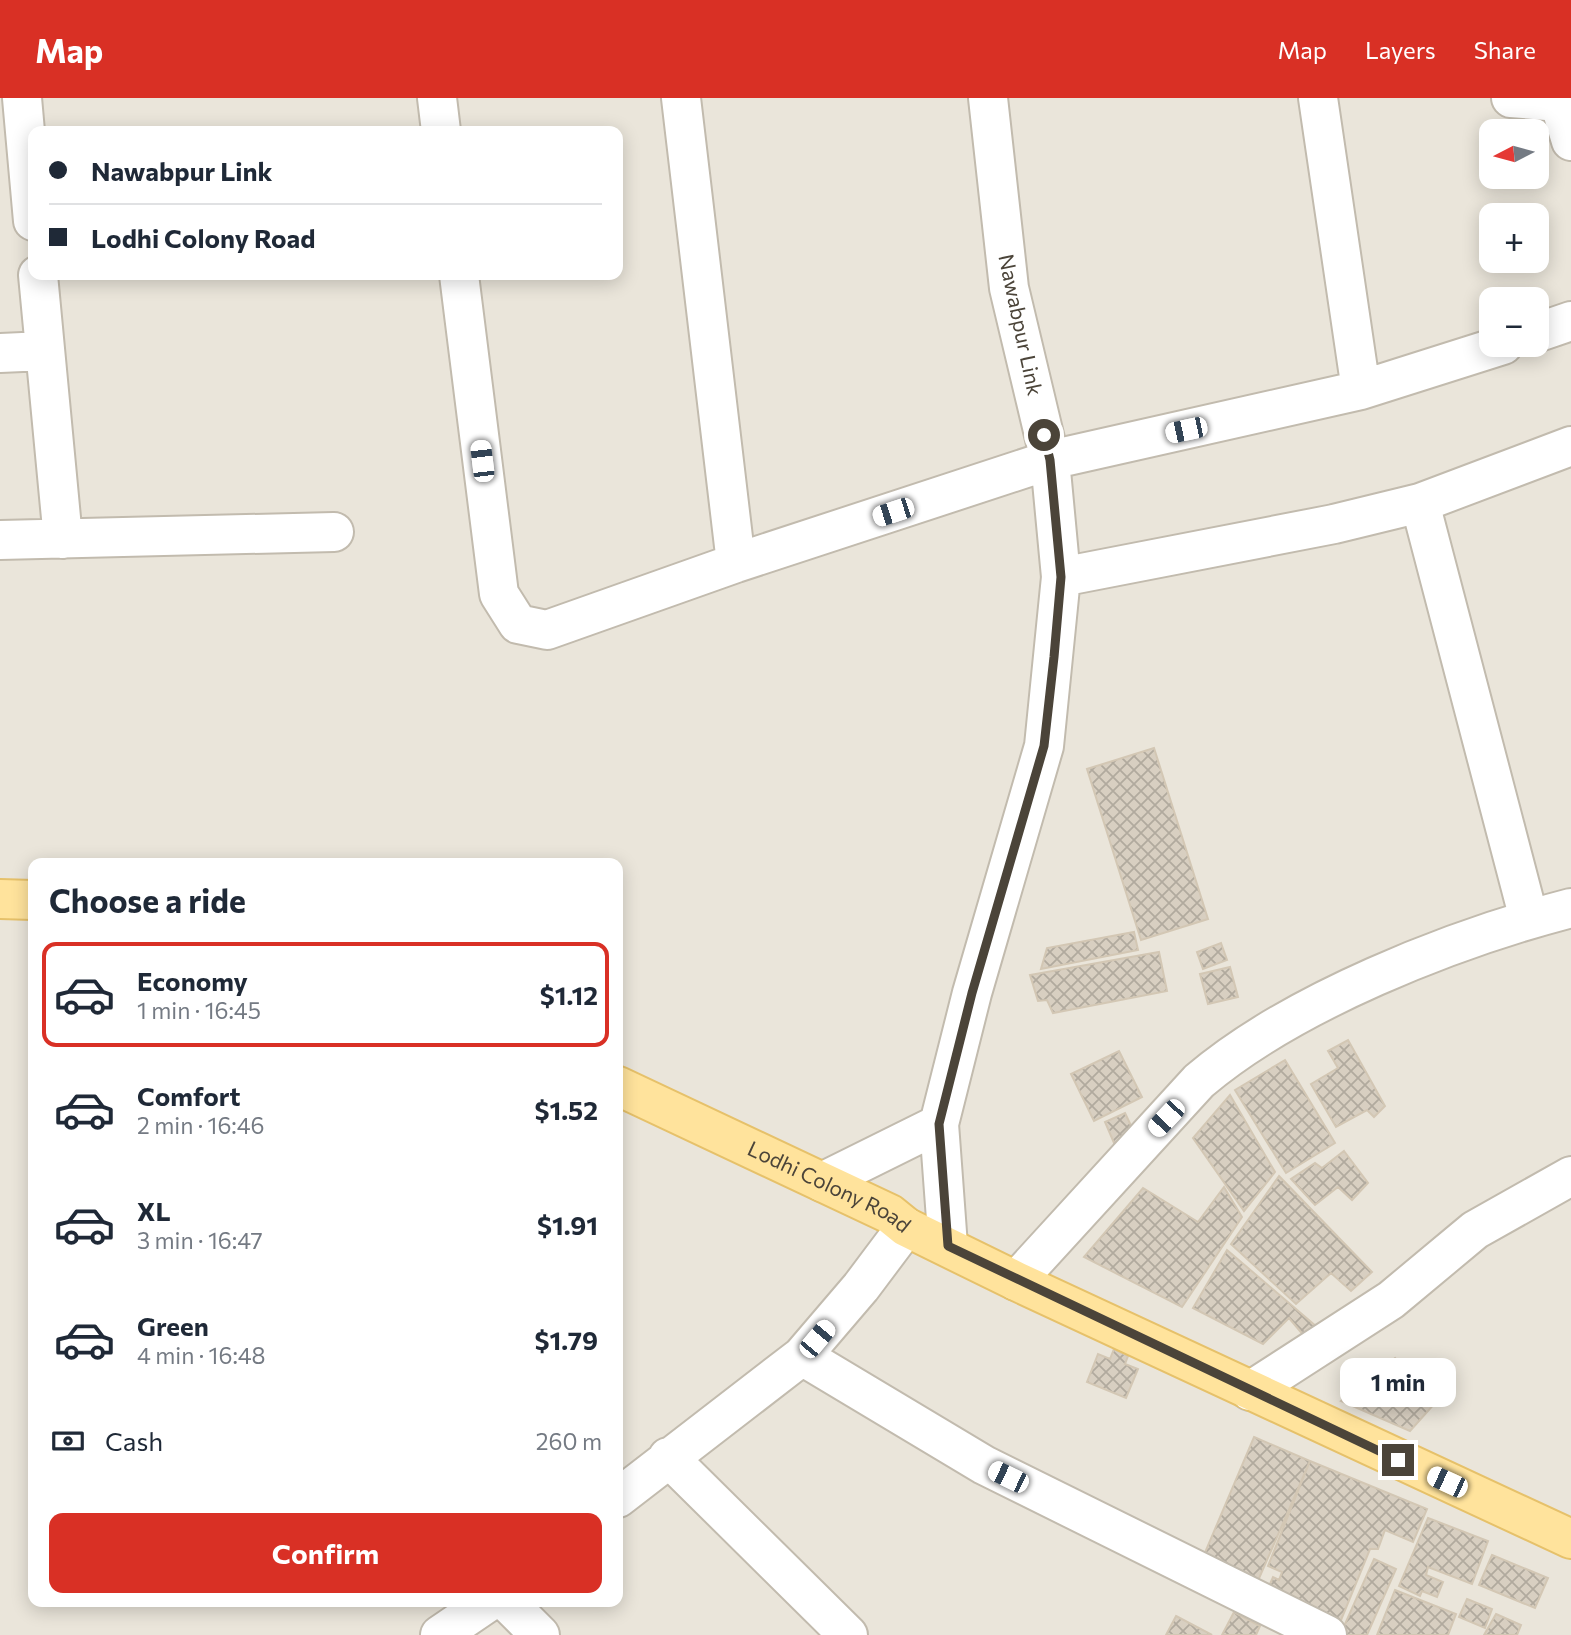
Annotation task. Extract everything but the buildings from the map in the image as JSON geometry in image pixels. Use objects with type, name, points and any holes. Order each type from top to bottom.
[{"type":"main road","points":[[0,899],[28,900]]},
{"type":"main road","name":"Lodhi Colony Road","points":[[623,1088],[890,1214],[906,1227],[1016,1281],[1571,1539]]},
{"type":"street","points":[[22,98],[20,162],[28,199]]},
{"type":"street","points":[[437,98],[440,126]]},
{"type":"street","points":[[681,98],[736,563]]},
{"type":"street","name":"Nawabpur Link","points":[[948,1246],[939,1124],[972,993],[1044,746],[1061,577],[1050,460],[1009,288],[988,98]]},
{"type":"street","points":[[1318,98],[1361,390]]},
{"type":"street","points":[[1511,98],[1558,100],[1571,141]]},
{"type":"street","points":[[38,280],[63,539]]},
{"type":"street","points":[[460,280],[499,594],[506,609],[518,624],[547,630],[736,563],[1050,460],[1361,390],[1479,353]]},
{"type":"street","points":[[1549,329],[1571,321]]},
{"type":"street","points":[[0,354],[45,351]]},
{"type":"street","points":[[1061,577],[1334,524],[1420,503],[1571,446]]},
{"type":"street","points":[[1420,503],[1529,919]]},
{"type":"street","points":[[0,540],[334,532]]},
{"type":"street","points":[[1016,1281],[1199,1081],[1231,1054],[1276,1026],[1427,957],[1529,919],[1571,908]]},
{"type":"street","points":[[822,1182],[939,1124]]},
{"type":"street","points":[[1250,1391],[1391,1300],[1475,1230],[1571,1176]]},
{"type":"street","points":[[623,1494],[803,1356],[862,1287],[906,1227]]},
{"type":"street","points":[[803,1356],[984,1465],[1305,1630]]},
{"type":"street","points":[[668,1457],[848,1635]]},
{"type":"street","points":[[440,1635],[481,1607]]},
{"type":"street","points":[[512,1607],[540,1635]]},
{"type":"shaded area","points":[[0,98],[1571,98],[1571,1635],[0,1635]]},
{"type":"route","points":[[1044,435],[1050,460],[1061,577],[1044,746],[972,993],[939,1124],[948,1246],[1016,1281],[1398,1460]]}]
